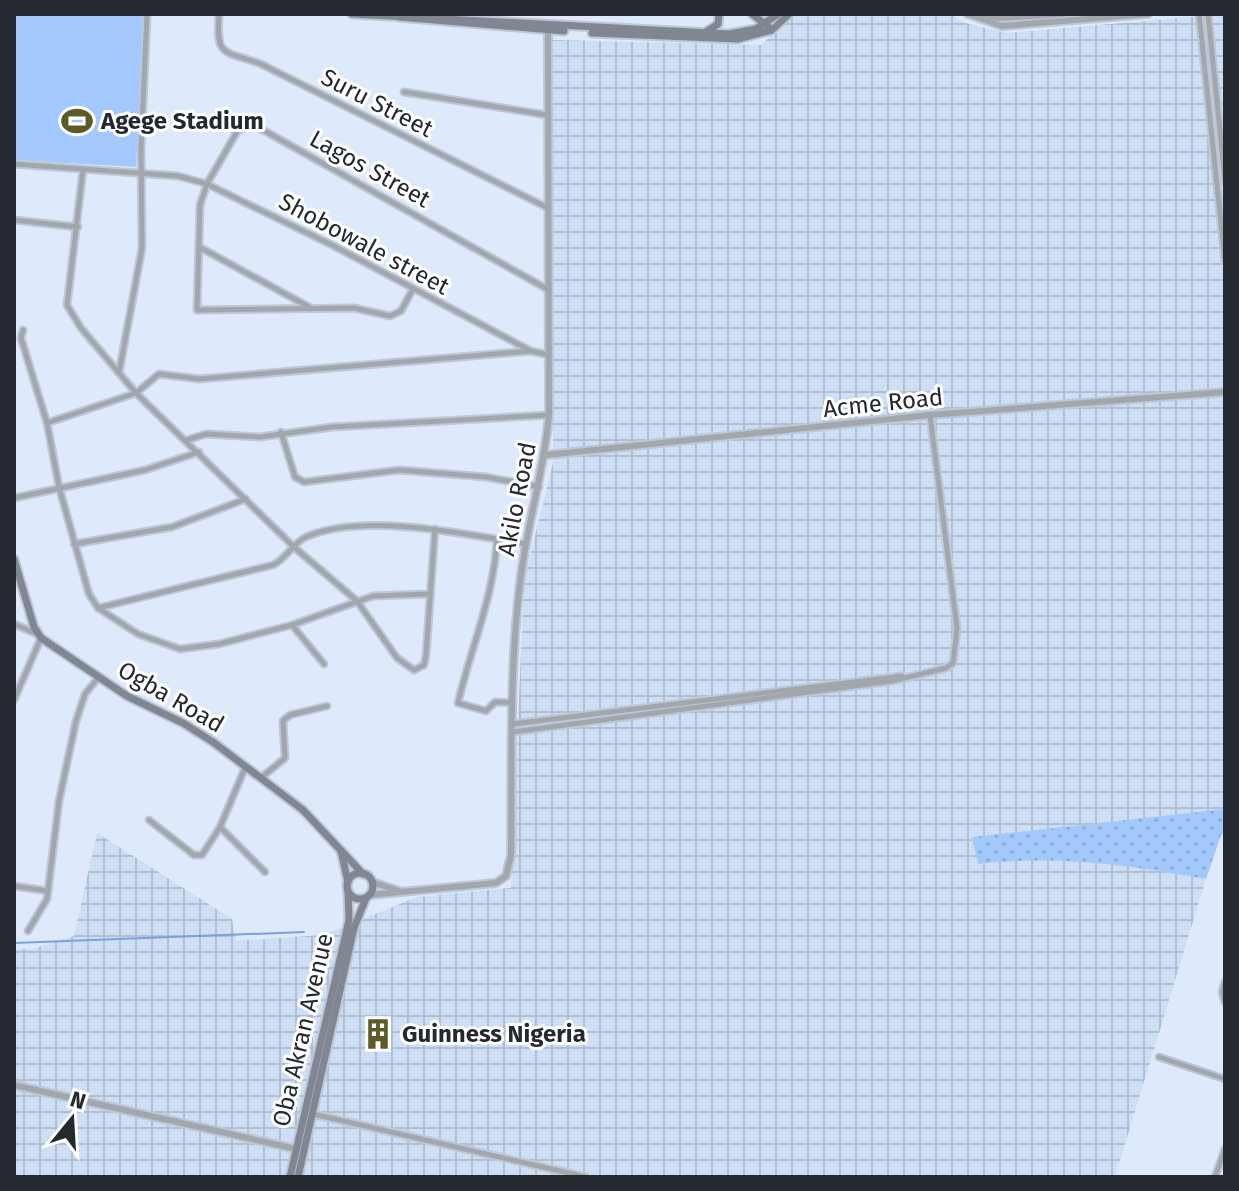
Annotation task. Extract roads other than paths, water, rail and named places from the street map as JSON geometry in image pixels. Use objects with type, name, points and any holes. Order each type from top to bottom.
[{"type":"main road","points":[[352,14],[701,40],[753,37],[789,14]]},
{"type":"main road","points":[[705,33],[718,24],[719,14]]},
{"type":"main road","points":[[752,14],[772,25]]},
{"type":"main road","points":[[762,14],[772,25]]},
{"type":"main road","points":[[548,27],[729,34],[772,25],[778,14]]},
{"type":"main road","points":[[14,559],[39,636]]},
{"type":"main road","name":"Ogba Road","points":[[39,636],[98,678],[183,723],[262,777],[303,810],[363,874]]},
{"type":"main road","points":[[341,849],[348,891],[355,898],[368,896],[372,882],[363,874],[352,876],[348,882]]},
{"type":"main road","name":"Oba Akran Avenue","points":[[290,1177],[349,920],[348,891]]},
{"type":"main road","name":"Oba Akran Avenue","points":[[298,1177],[352,935],[368,896]]},
{"type":"street","points":[[119,373],[142,248],[144,175],[141,147],[147,14]]},
{"type":"street","name":"Suru Street","points":[[219,14],[217,42],[222,49],[261,64],[548,208]]},
{"type":"street","points":[[968,14],[1002,26],[1148,14]]},
{"type":"street","points":[[984,14],[1000,18],[1063,14]]},
{"type":"street","points":[[1199,14],[1225,261]]},
{"type":"street","points":[[1208,14],[1225,180]]},
{"type":"street","name":"Akilo Road","points":[[368,896],[496,883],[504,879],[511,855],[519,588],[546,455],[549,415],[548,27]]},
{"type":"street","points":[[404,92],[547,115]]},
{"type":"street","name":"Lagos Street","points":[[309,307],[197,310],[201,248],[198,217],[207,184],[238,130],[254,125],[550,290]]},
{"type":"street","name":"Shobowale street","points":[[14,164],[178,176],[207,184],[531,351]]},
{"type":"street","points":[[83,170],[67,305],[81,328],[136,393],[294,547],[357,601],[405,667],[417,670],[424,665],[426,655],[435,529]]},
{"type":"street","points":[[14,220],[78,227]]},
{"type":"street","points":[[201,248],[309,307],[354,308],[390,316],[401,311],[413,289]]},
{"type":"street","points":[[23,330],[21,338],[47,423],[74,544],[89,594],[98,608],[138,634],[173,649],[219,644],[292,625],[373,596],[429,594]]},
{"type":"street","points":[[47,423],[136,393],[159,374],[199,379],[531,351],[549,355]]},
{"type":"street","name":"Acme Road","points":[[546,455],[930,415],[1225,392]]},
{"type":"street","points":[[187,440],[206,434],[260,437],[281,432],[549,415]]},
{"type":"street","points":[[513,724],[792,691],[946,668],[956,657],[958,643],[930,415]]},
{"type":"street","points":[[281,432],[295,477],[304,482],[399,470],[539,487]]},
{"type":"street","points":[[14,498],[145,470],[199,452]]},
{"type":"street","points":[[74,544],[172,527],[246,499]]},
{"type":"street","points":[[98,608],[273,565],[287,557],[294,547],[308,537],[360,527],[435,529],[526,544]]},
{"type":"street","points":[[497,539],[487,610],[472,645],[458,703],[486,711],[495,702],[515,703]]},
{"type":"street","points":[[14,624],[39,636],[14,700]]},
{"type":"street","points":[[292,625],[324,664]]},
{"type":"street","points":[[14,673],[23,675]]},
{"type":"street","points":[[28,931],[48,891],[69,746],[81,704],[98,678]]},
{"type":"street","points":[[513,732],[792,691]]},
{"type":"street","points":[[262,777],[285,758],[283,721],[290,715],[327,706]]},
{"type":"street","points":[[149,820],[199,856],[220,827],[245,768]]},
{"type":"street","points":[[220,827],[265,872]]},
{"type":"street","name":"Akilo Road","points":[[372,882],[407,892]]},
{"type":"street","points":[[14,886],[48,891]]},
{"type":"street","points":[[1225,982],[1222,998],[1225,1002]]},
{"type":"street","points":[[1159,1057],[1225,1079]]},
{"type":"street","points":[[14,1085],[296,1149]]},
{"type":"street","points":[[313,1114],[586,1177]]},
{"type":"street","points":[[1215,1177],[1225,1149]]},
{"type":"waterway","points":[[14,943],[304,932]]},
{"type":"place","name":"Agege Stadium","points":[[77,121]]},
{"type":"place","name":"Guinness Nigeria","points":[[378,1034]]}]
